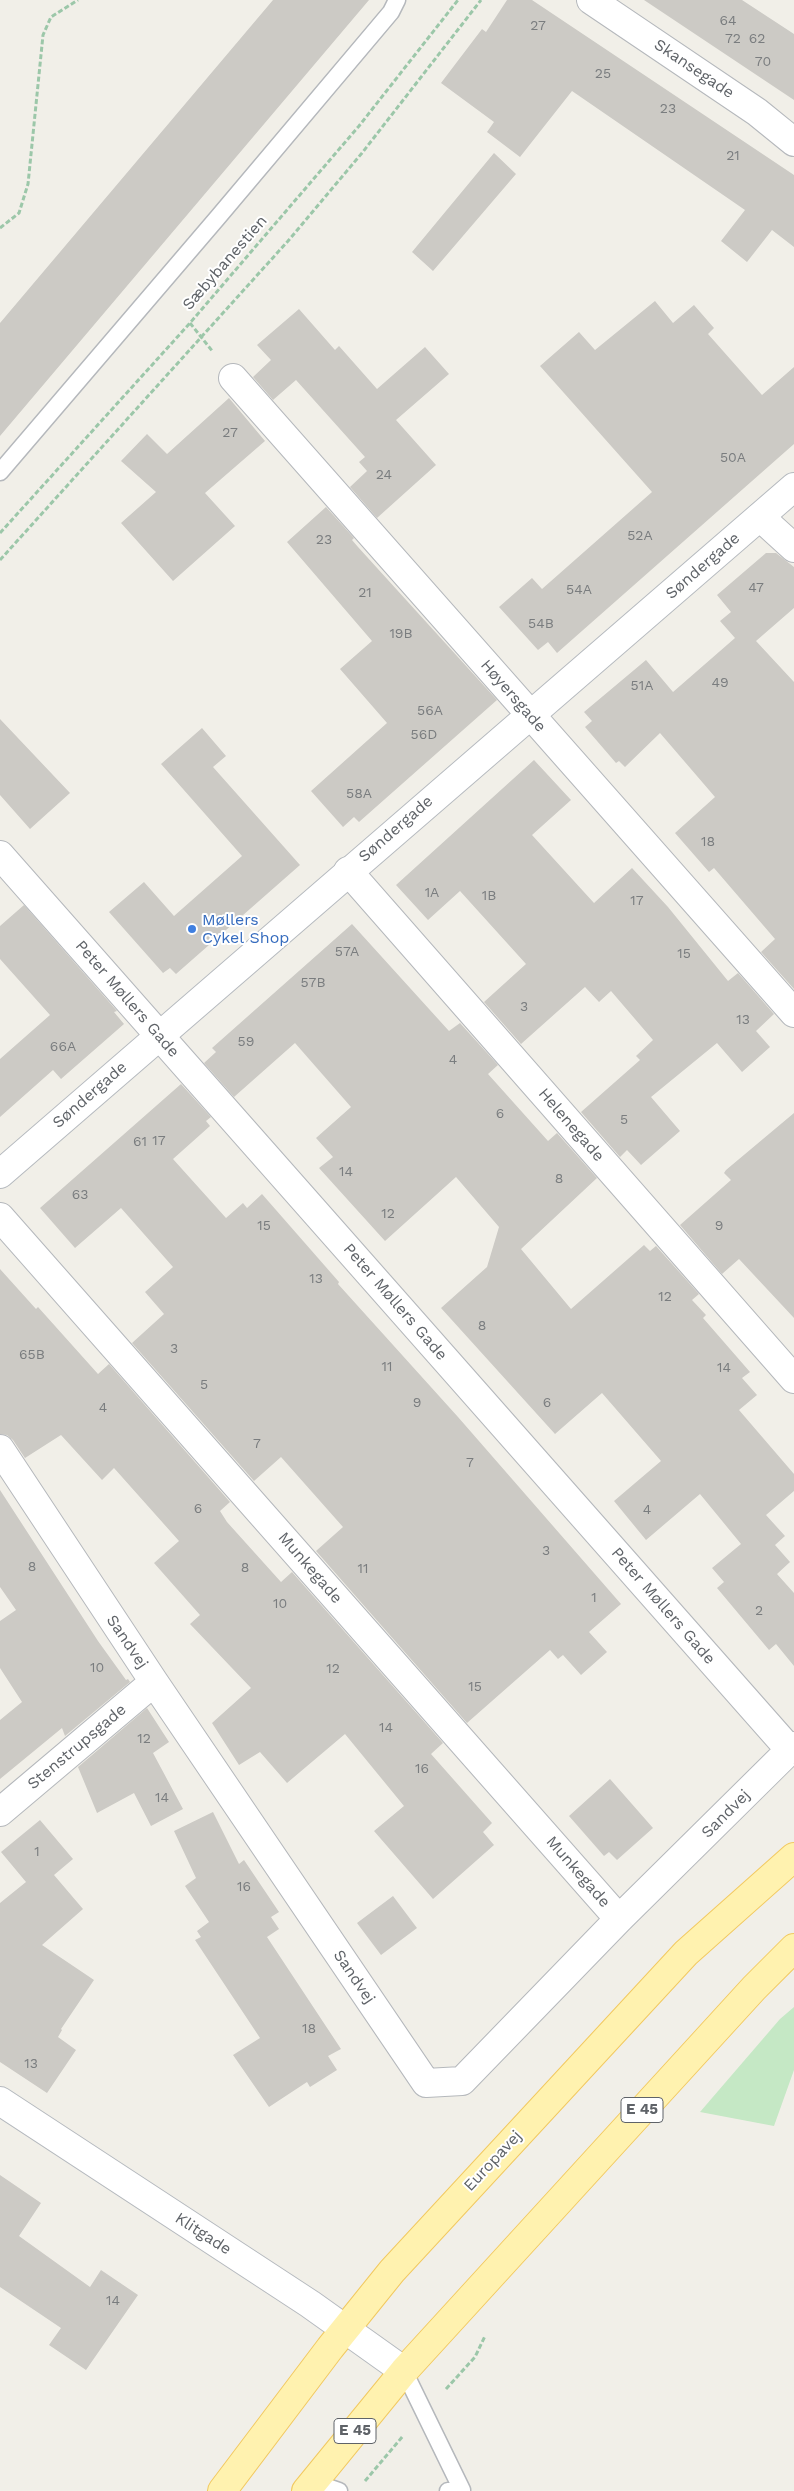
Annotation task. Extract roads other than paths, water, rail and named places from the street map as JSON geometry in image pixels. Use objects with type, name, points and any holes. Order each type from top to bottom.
[{"type":"main road","name":"Europavej","points":[[222,2491],[345,2329],[408,2253],[686,1953],[794,1857]]},
{"type":"main road","name":"E 45","points":[[309,2487],[404,2371],[754,1988],[794,1948]]},
{"type":"street","name":"Skansegade","points":[[590,0],[757,112],[794,142]]},
{"type":"street","name":"Høyersgade","points":[[233,378],[529,715],[794,1012]]},
{"type":"street","name":"Søndergade","points":[[0,1174],[794,487]]},
{"type":"street","points":[[760,517],[794,548]]},
{"type":"street","name":"Peter Møllers Gade","points":[[0,855],[792,1748]]},
{"type":"street","name":"Helenegade","points":[[348,872],[794,1379]]},
{"type":"street","name":"Munkegade","points":[[0,1217],[619,1919]]},
{"type":"street","name":"Sandvej","points":[[0,1449],[154,1682],[426,2084],[462,2082],[619,1919],[792,1748]]},
{"type":"street","name":"Stenstrupsgade","points":[[0,1812],[154,1682]]},
{"type":"street","name":"Klitgade","points":[[0,2101],[310,2304],[404,2371]]},
{"type":"lane","points":[[0,472],[238,194],[391,12],[397,0]]},
{"type":"lane","points":[[404,2371],[462,2490],[448,2491]]},
{"type":"lane","points":[[309,2487],[339,2491]]},
{"type":"place","name":"Møllers Cykel Shop","points":[[192,929]]}]
